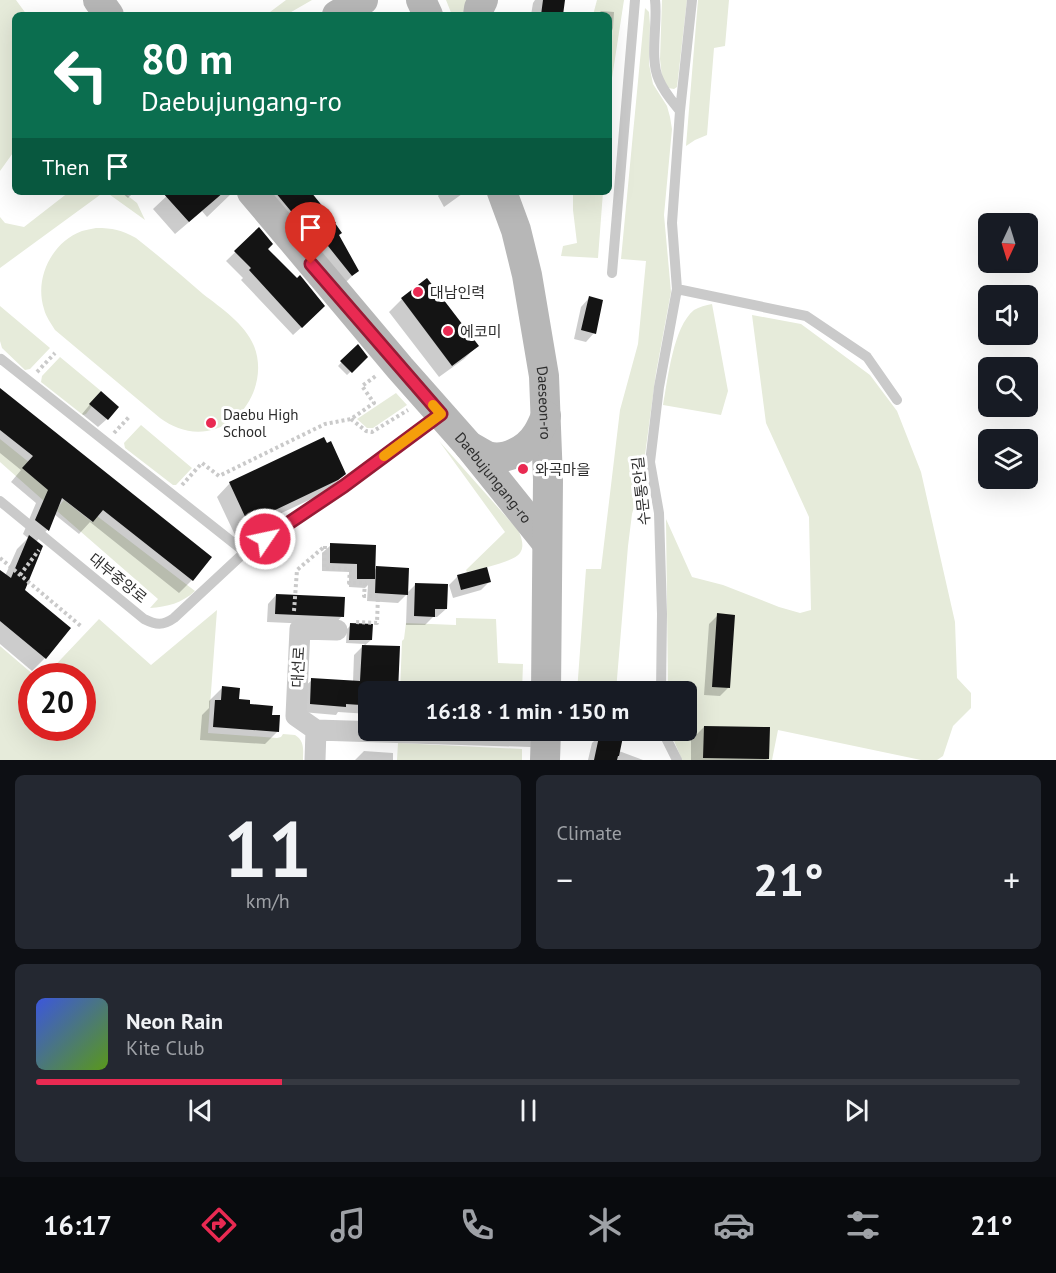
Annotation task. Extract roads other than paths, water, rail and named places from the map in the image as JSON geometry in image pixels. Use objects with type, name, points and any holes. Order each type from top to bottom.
[{"type":"street","points":[[98,0],[108,12]]},
{"type":"street","points":[[342,12],[363,0]]},
{"type":"street","name":"Daebujungang-ro","points":[[255,195],[339,296],[429,410],[469,447],[547,543]]},
{"type":"street","name":"Daeseon-ro","points":[[503,195],[516,230],[527,275],[544,376],[548,480],[546,681]]},
{"type":"street","points":[[469,447],[489,456],[512,455],[525,447],[537,435],[546,416]]},
{"type":"street","name":"대선로","points":[[316,730],[296,716],[300,629],[335,630]]},
{"type":"street","points":[[315,760],[316,730],[545,742]]},
{"type":"lane","points":[[612,273],[635,0]]},
{"type":"lane","points":[[655,0],[657,78],[666,95],[680,111]]},
{"type":"lane","name":"수문통안길","points":[[661,681],[659,513],[650,462],[659,387],[677,289],[672,223],[680,111],[692,0]]},
{"type":"lane","points":[[677,289],[806,316],[867,357],[897,400]]},
{"type":"lane","points":[[0,360],[245,552]]},
{"type":"lane","name":"대부중앙로","points":[[0,501],[144,619],[160,625],[174,618],[245,552],[344,486],[429,410]]},
{"type":"lane","points":[[668,741],[677,760]]},
{"type":"place","name":"대남인력","points":[[418,292]]},
{"type":"place","name":"에코미","points":[[448,331]]},
{"type":"place","name":"Daebu High School","points":[[211,423]]},
{"type":"place","name":"와곡마을","points":[[523,469]]}]
